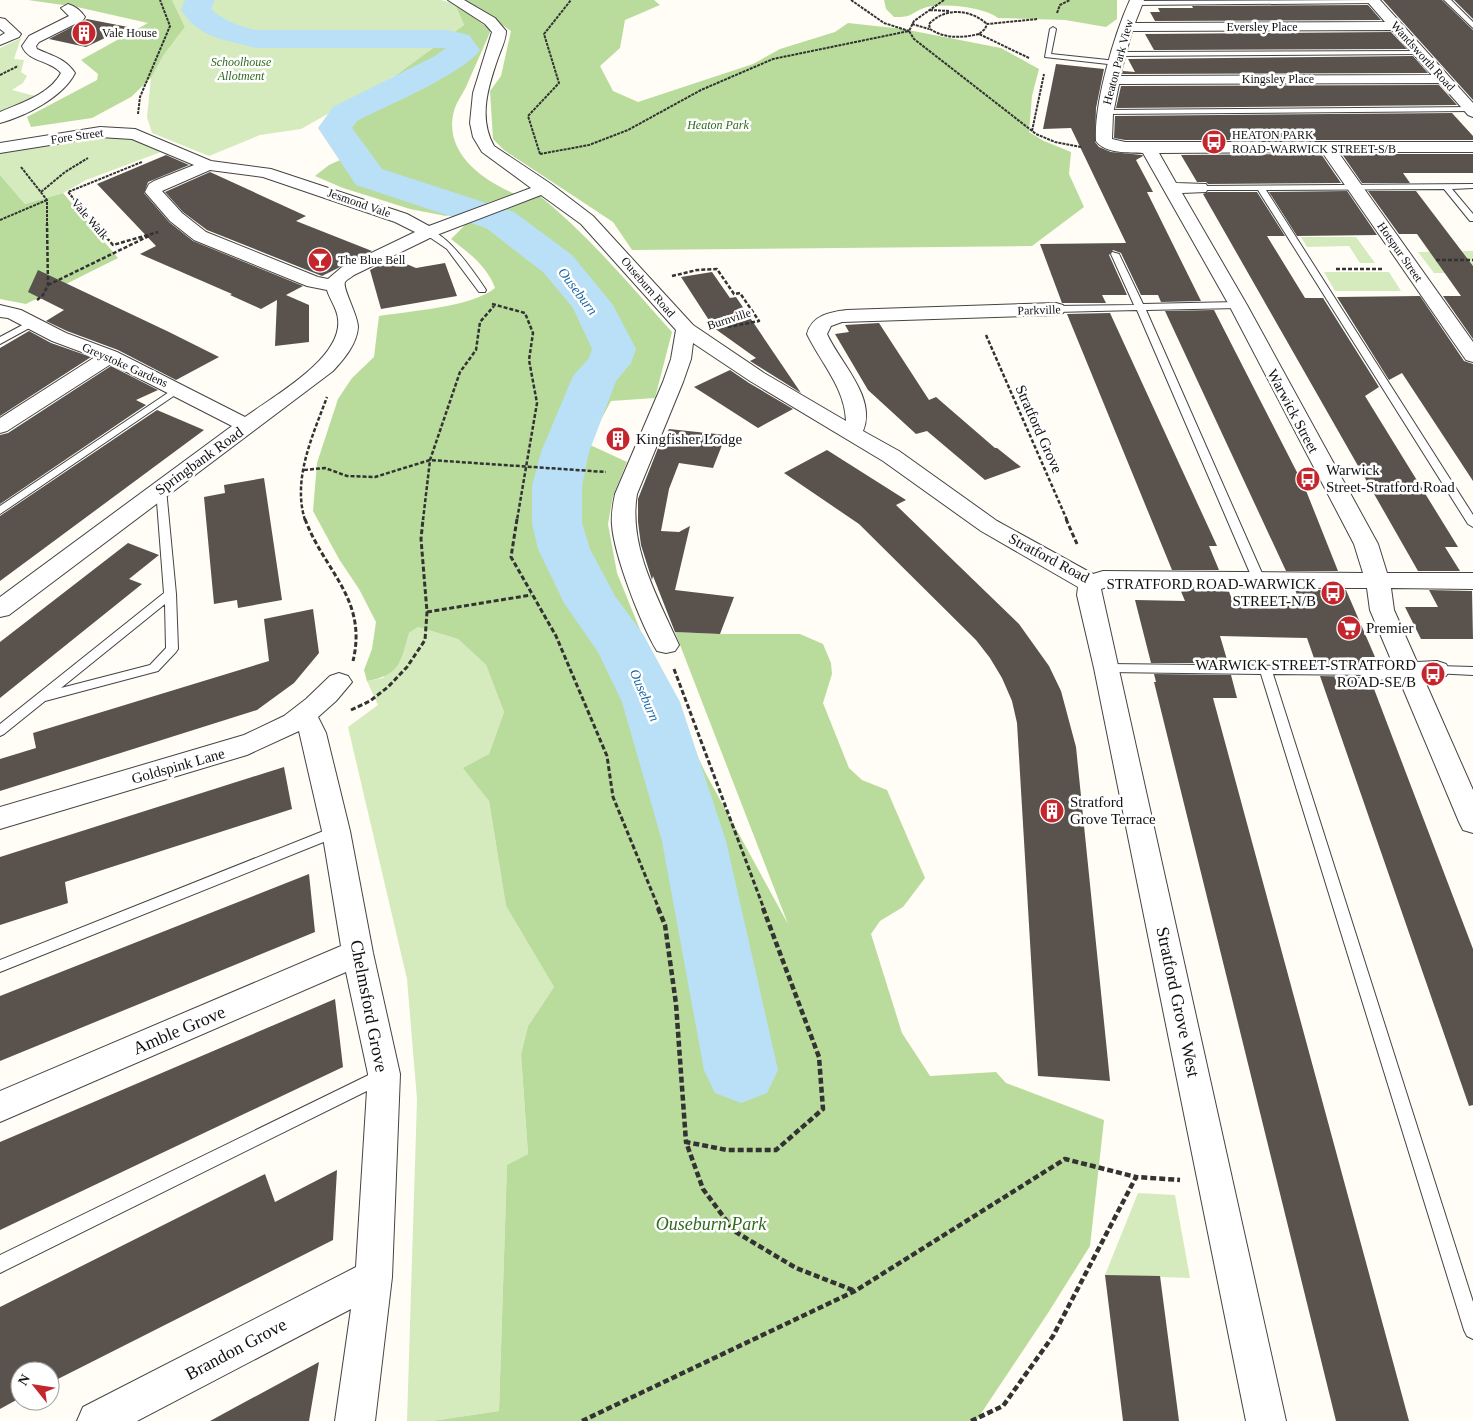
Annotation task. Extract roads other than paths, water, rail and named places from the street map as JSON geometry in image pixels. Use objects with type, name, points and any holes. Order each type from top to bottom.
[{"type":"street","name":"Ouseburn Road","points":[[455,0],[490,21],[499,31],[483,87],[478,121],[482,142],[488,149],[545,188],[597,229],[693,334],[626,494],[622,513],[624,530],[632,556],[666,644]]},
{"type":"street","name":"Wandsworth Road","points":[[1374,1],[1471,108]]},
{"type":"street","name":"Heaton Park View","points":[[1136,2],[1113,80],[1105,112],[1102,135],[1104,140],[1110,144],[1123,147],[1148,148]]},
{"type":"street","points":[[0,118],[56,89],[66,79],[68,73],[65,67],[31,51],[28,46],[34,39],[78,17],[68,8]]},
{"type":"street","points":[[0,22],[14,34],[0,41]]},
{"type":"street","name":"Eversley Place","points":[[1128,27],[1396,26]]},
{"type":"street","name":"Kingsley Place","points":[[1113,80],[1444,79]]},
{"type":"street","name":"Fore Street","points":[[0,148],[100,132],[135,134],[208,165]]},
{"type":"street","name":"Hotspur Street","points":[[1326,147],[1473,356]]},
{"type":"street","points":[[1148,148],[1473,147]]},
{"type":"street","name":"Warwick Street","points":[[1148,148],[1238,305],[1323,467],[1366,544],[1378,581],[1382,610],[1473,822]]},
{"type":"street","points":[[208,165],[153,190],[176,217],[200,236],[312,282],[334,286],[337,279],[348,271],[428,232],[545,188]]},
{"type":"street","name":"Jesmond Vale","points":[[208,165],[265,172],[401,218],[428,232]]},
{"type":"street","points":[[1170,188],[1200,188]]},
{"type":"street","name":"Springbank Road","points":[[0,609],[326,367],[337,356],[348,334],[346,310],[334,286]]},
{"type":"street","name":"Parkville","points":[[852,432],[858,420],[854,401],[848,387],[817,334],[820,325],[825,321],[840,316],[1056,309]]},
{"type":"street","name":"Greystoke Gardens","points":[[0,311],[14,314],[30,324],[110,356],[178,389],[247,426]]},
{"type":"street","name":"Stratford Road","points":[[693,334],[756,377],[891,456],[989,526],[1080,577],[1103,579],[1473,581]]},
{"type":"street","points":[[0,427],[110,356]]},
{"type":"street","name":"Stratford Grove West","points":[[1080,577],[1089,589],[1107,668],[1266,1421]]},
{"type":"street","points":[[1373,671],[1436,670]]},
{"type":"street","name":"Goldspink Lane","points":[[0,818],[237,748],[266,737],[305,717],[339,682]]},
{"type":"street","name":"Chelmsford Grove","points":[[305,717],[313,733],[336,831],[358,952],[384,1074],[374,1277],[355,1421]]},
{"type":"street","name":"Amble Grove","points":[[0,1107],[358,952]]},
{"type":"street","name":"Brandon Grove","points":[[97,1421],[374,1277]]},
{"type":"lane","points":[[1447,0],[1473,26]]},
{"type":"lane","points":[[1136,2],[1374,1]]},
{"type":"lane","points":[[1053,29],[1047,56],[1119,58],[1420,52]]},
{"type":"lane","points":[[1105,112],[1471,108]]},
{"type":"lane","points":[[1447,186],[1473,218]]},
{"type":"lane","points":[[1200,188],[1473,186]]},
{"type":"lane","points":[[1261,188],[1473,524]]},
{"type":"lane","name":"Jesmond Vale","points":[[428,232],[450,247],[482,290]]},
{"type":"lane","points":[[1115,254],[1259,580]]},
{"type":"lane","name":"Parkville","points":[[1056,309],[1238,305]]},
{"type":"lane","points":[[0,341],[30,324]]},
{"type":"lane","points":[[0,511],[178,389]]},
{"type":"lane","points":[[40,699],[154,668],[172,649],[170,594],[160,489]]},
{"type":"lane","points":[[0,731],[170,594]]},
{"type":"lane","points":[[1107,668],[1373,671]]},
{"type":"lane","points":[[1266,670],[1473,1330]]},
{"type":"lane","points":[[1436,670],[1473,671]]},
{"type":"lane","points":[[0,966],[336,831]]},
{"type":"lane","points":[[0,1264],[384,1074]]},
{"type":"waterway","name":"Ouseburn","points":[[200,0],[196,10],[208,22],[231,33],[256,39],[447,39],[458,42],[464,50],[446,63],[345,114],[335,128],[369,177],[500,220],[558,264],[592,305],[614,349],[609,363],[595,376],[565,452],[557,486],[557,523],[564,549],[591,603],[623,647],[651,702],[694,841],[741,1070]]},
{"type":"place","name":"Vale House","points":[[84,33]]},
{"type":"place","name":"HEATON PARK ROAD-WARWICK STREET-S/B","points":[[1214,142]]},
{"type":"place","name":"The Blue Bell","points":[[320,260]]},
{"type":"place","name":"Kingfisher Lodge","points":[[618,439]]},
{"type":"place","name":"Warwick Street-Stratford Road","points":[[1308,479]]},
{"type":"place","name":"STRATFORD ROAD-WARWICK STREET-N/B","points":[[1333,593]]},
{"type":"place","name":"Premier","points":[[1349,628]]},
{"type":"place","name":"WARWICK STREET-STRATFORD ROAD-SE/B","points":[[1433,674]]},
{"type":"place","name":"Stratford Grove Terrace","points":[[1052,811]]},
{"type":"park label","name":"Schoolhouse Allotment","points":[[241,69]]},
{"type":"park label","name":"Heaton Park","points":[[718,125]]},
{"type":"park label","name":"Ouseburn Park","points":[[711,1224]]}]
